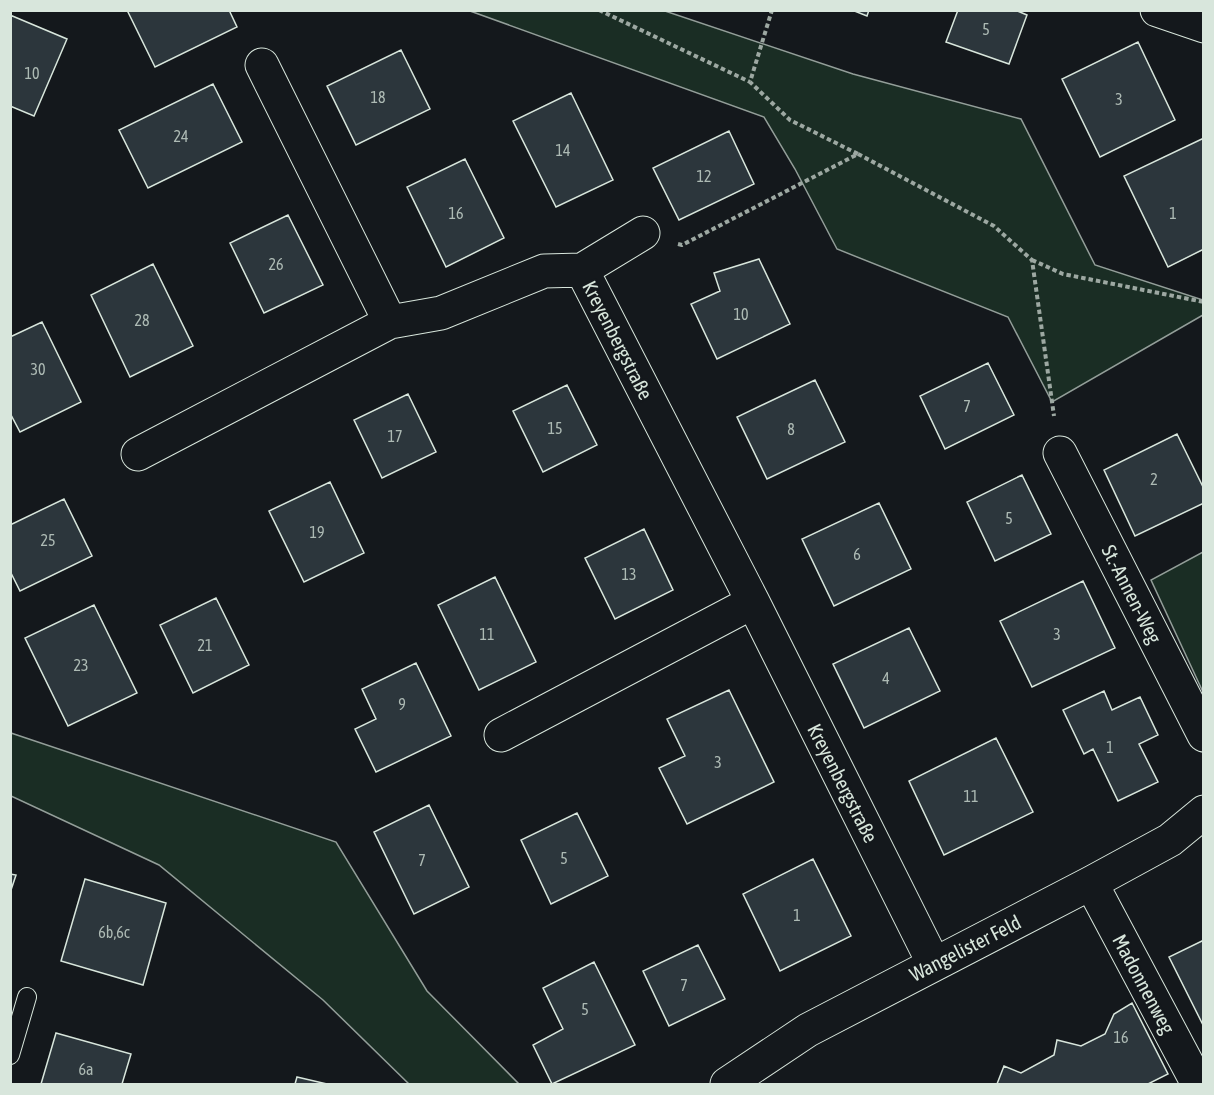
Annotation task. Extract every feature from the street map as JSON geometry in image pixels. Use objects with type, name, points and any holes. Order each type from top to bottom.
[{"type":"street","points":[[1157,10],[1203,26]]},
{"type":"street","points":[[262,65],[390,322]]},
{"type":"street","name":"Kreyenbergstraße","points":[[138,454],[390,322],[441,313],[544,271],[582,270],[643,233]]},
{"type":"street","name":"Kreyenbergstraße","points":[[582,270],[753,602],[934,964]]},
{"type":"street","name":"St.-Annen-Weg","points":[[1060,453],[1203,735]]},
{"type":"street","points":[[501,735],[753,602]]},
{"type":"street","name":"Wangelister Feld","points":[[727,1084],[808,1030],[1170,840],[1203,812]]},
{"type":"street","name":"Madonnenweg","points":[[1091,883],[1198,1084]]},
{"type":"lane","points":[[10,1055],[27,997]]},
{"type":"path","points":[[599,10],[750,82],[790,120],[994,226],[1032,260],[1063,274],[1203,302]]},
{"type":"path","points":[[750,82],[772,10]]},
{"type":"path","points":[[643,233],[682,245],[858,154]]},
{"type":"path","points":[[1032,260],[1060,453]]},
{"type":"green space","points":[[470,11],[665,11],[853,74],[1021,119],[1095,265],[1203,300],[1203,315],[1052,402],[1008,317],[837,249],[795,169],[764,117]]},
{"type":"green space","points":[[1203,552],[1203,692],[1151,580]]},
{"type":"green space","points":[[11,733],[336,842],[427,991],[519,1084],[409,1084],[323,1000],[159,865],[11,796]]},
{"type":"building","points":[[127,10],[229,10],[237,27],[155,67]]},
{"type":"building","points":[[852,10],[869,10],[867,16]]},
{"type":"building","points":[[958,10],[1015,10],[1027,15],[1009,64],[946,42]]},
{"type":"building","points":[[10,15],[67,39],[34,116],[10,106]]},
{"type":"building","points":[[1138,42],[1175,120],[1100,157],[1062,79]]},
{"type":"building","points":[[401,50],[430,109],[356,145],[327,86]]},
{"type":"building","points":[[213,84],[242,142],[148,188],[119,130]]},
{"type":"building","points":[[571,93],[613,180],[556,207],[513,121]]},
{"type":"building","points":[[729,131],[754,184],[679,220],[653,168]]},
{"type":"building","points":[[1204,138],[1204,249],[1168,267],[1124,176]]},
{"type":"building","points":[[465,159],[504,238],[446,267],[407,187]]},
{"type":"building","points":[[288,215],[323,285],[264,313],[230,243]]},
{"type":"building","points":[[759,259],[790,324],[717,359],[691,304],[720,291],[714,273]]},
{"type":"building","points":[[153,264],[193,346],[130,377],[91,295]]},
{"type":"building","points":[[42,322],[81,402],[20,432],[10,413],[10,337]]},
{"type":"building","points":[[988,363],[1014,415],[945,449],[920,396]]},
{"type":"building","points":[[815,380],[845,442],[767,479],[737,417]]},
{"type":"building","points":[[567,385],[597,445],[543,472],[513,411]]},
{"type":"building","points":[[408,394],[436,452],[382,478],[354,420]]},
{"type":"building","points":[[1177,434],[1204,489],[1204,503],[1135,536],[1104,470]]},
{"type":"building","points":[[1022,475],[1051,534],[995,561],[967,502]]},
{"type":"building","points":[[330,482],[364,553],[304,582],[269,511]]},
{"type":"building","points":[[64,499],[92,556],[20,591],[10,571],[10,525]]},
{"type":"building","points":[[879,503],[911,569],[834,606],[802,539]]},
{"type":"building","points":[[644,529],[673,590],[615,619],[585,558]]},
{"type":"building","points":[[495,577],[536,662],[479,690],[438,605]]},
{"type":"building","points":[[1083,581],[1115,648],[1032,687],[1000,621]]},
{"type":"building","points":[[216,598],[249,665],[193,693],[160,625]]},
{"type":"building","points":[[94,605],[137,693],[68,726],[25,638]]},
{"type":"building","points":[[909,628],[940,691],[864,728],[833,664]]},
{"type":"building","points":[[416,663],[451,736],[376,772],[355,729],[376,719],[362,689]]},
{"type":"building","points":[[729,690],[774,782],[687,824],[659,768],[685,756],[667,719]]},
{"type":"building","points":[[1104,691],[1112,710],[1140,697],[1158,735],[1139,744],[1158,782],[1118,801],[1093,749],[1084,754],[1063,710]]},
{"type":"building","points":[[996,738],[1033,812],[944,855],[909,781]]},
{"type":"building","points":[[429,805],[469,887],[414,914],[374,832]]},
{"type":"building","points":[[577,813],[608,876],[551,904],[521,840]]},
{"type":"building","points":[[813,859],[851,936],[780,971],[743,894]]},
{"type":"building","points":[[10,874],[16,875],[10,893]]},
{"type":"building","points":[[85,879],[166,903],[143,985],[61,961]]},
{"type":"building","points":[[1204,940],[1204,1027],[1169,957]]},
{"type":"building","points":[[698,945],[725,999],[669,1026],[643,971]]},
{"type":"building","points":[[594,962],[635,1045],[552,1084],[533,1045],[563,1029],[543,988]]},
{"type":"building","points":[[1132,1003],[1168,1074],[1148,1084],[997,1084],[1004,1066],[1021,1073],[1054,1055],[1057,1040],[1081,1046],[1105,1034],[1114,1014]]},
{"type":"building","points":[[56,1033],[131,1054],[122,1084],[41,1084]]},
{"type":"building","points":[[297,1077],[327,1084],[295,1084]]}]
